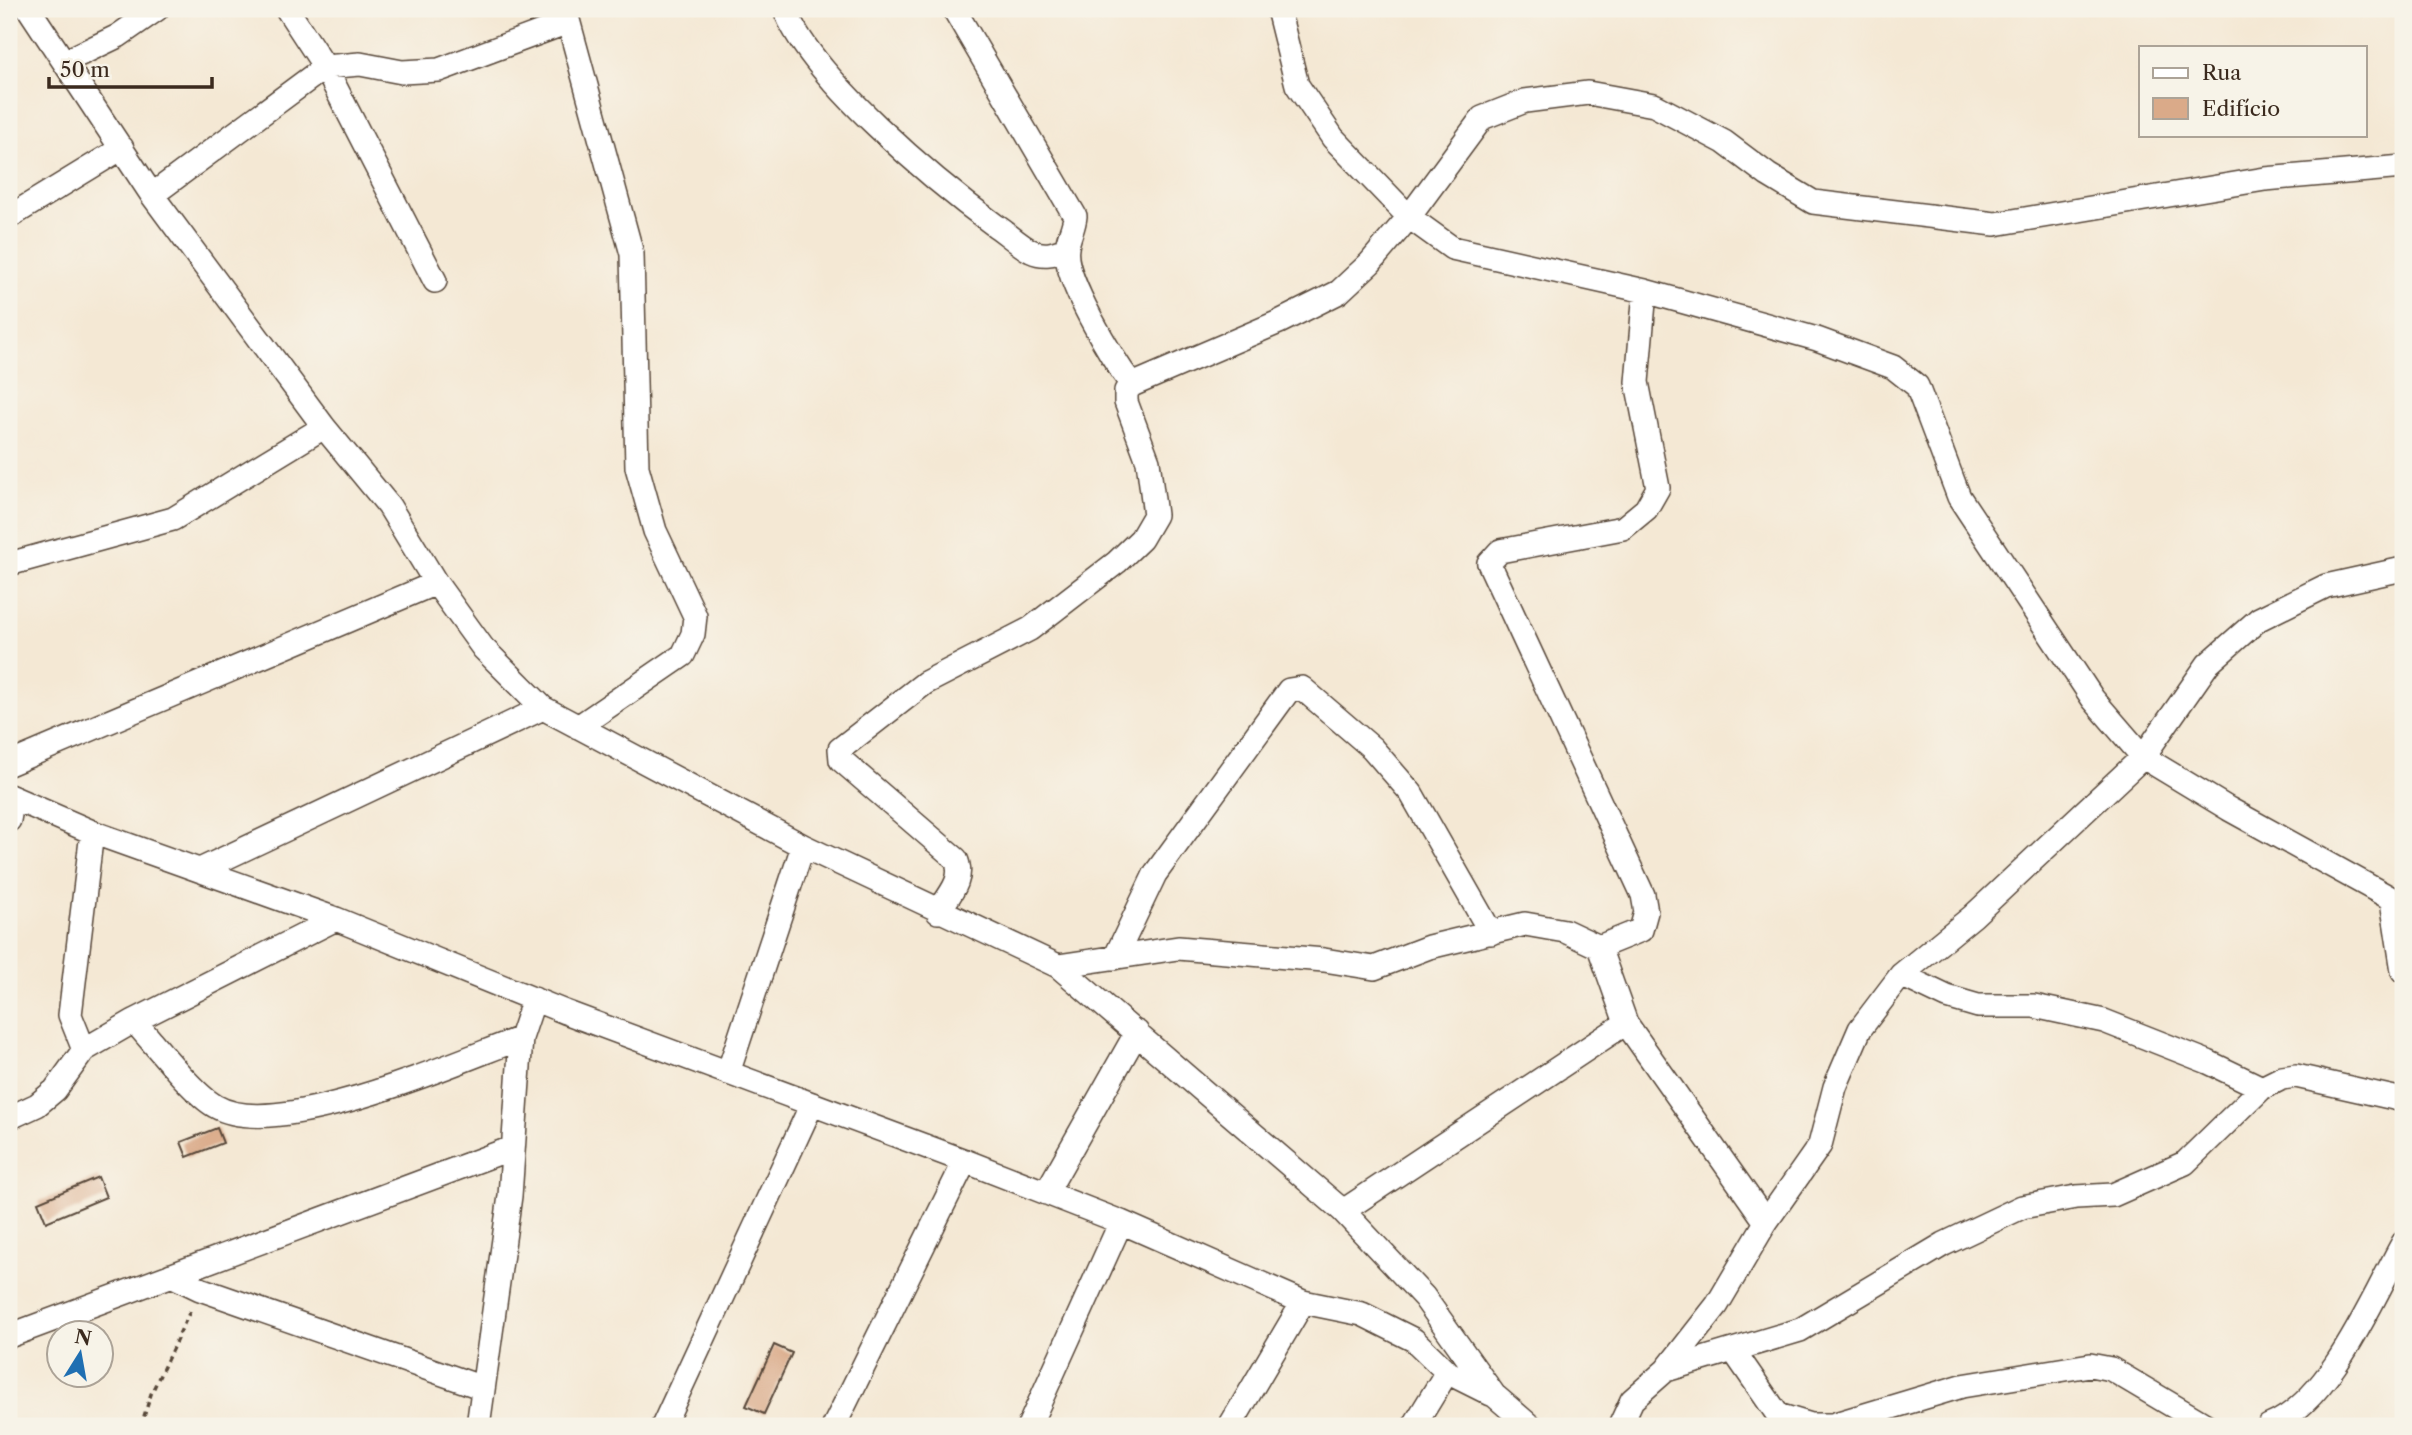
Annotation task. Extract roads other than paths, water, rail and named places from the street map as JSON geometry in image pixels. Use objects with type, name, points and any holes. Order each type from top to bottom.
[{"type":"street","points":[[29,9],[66,61],[152,195],[324,427],[389,506],[436,583],[483,648],[543,708],[803,846],[1058,967],[1138,1032],[1343,1211],[1424,1297],[1493,1395]]},
{"type":"street","points":[[66,61],[118,36],[157,9]]},
{"type":"street","points":[[287,9],[324,67],[435,281]]},
{"type":"street","points":[[785,9],[791,25],[846,95],[953,194],[1030,250],[1051,256],[1066,248],[1074,230],[1075,216],[954,9]]},
{"type":"street","points":[[1278,9],[1297,85],[1333,138],[1409,217],[1452,248],[1645,291],[1817,339],[1893,368],[1917,386],[1959,497],[2086,688],[2143,757],[2398,903],[2403,971]]},
{"type":"street","points":[[152,195],[324,67],[360,64],[402,72],[439,70],[567,15],[632,254],[637,467],[655,531],[695,616],[693,634],[683,654],[578,727]]},
{"type":"street","points":[[938,912],[958,881],[961,870],[956,859],[841,760],[840,749],[925,683],[1030,629],[1117,562],[1141,539],[1155,515],[1148,461],[1126,402],[1126,391],[1132,384],[1279,323],[1339,292],[1370,263],[1409,217],[1482,118],[1525,102],[1588,93],[1654,105],[1724,142],[1768,175],[1813,202],[1995,224],[2265,179],[2403,167]]},
{"type":"street","points":[[9,217],[122,148]]},
{"type":"street","points":[[1066,248],[1076,285],[1112,358],[1132,384]]},
{"type":"street","points":[[1599,947],[1641,930],[1646,912],[1643,895],[1489,563],[1500,551],[1623,528],[1646,509],[1658,488],[1637,382],[1645,291]]},
{"type":"street","points":[[9,564],[173,519],[324,427]]},
{"type":"street","points":[[1620,1426],[1632,1400],[1666,1370],[1717,1305],[1766,1222],[1820,1145],[1835,1087],[1860,1028],[1901,975],[1973,916],[2143,757],[2208,664],[2259,619],[2326,586],[2403,569]]},
{"type":"street","points":[[9,764],[436,583]]},
{"type":"street","points":[[1115,958],[1155,874],[1289,690],[1295,687],[1302,688],[1372,748],[1411,793],[1491,933]]},
{"type":"street","points":[[202,869],[543,708]]},
{"type":"street","points":[[10,805],[202,869],[336,919],[534,999],[1121,1222],[1303,1302],[1362,1314],[1414,1340],[1447,1372],[1493,1395],[1530,1426]]},
{"type":"street","points":[[85,1050],[70,1015],[92,832]]},
{"type":"street","points":[[728,1073],[803,846]]},
{"type":"street","points":[[9,1118],[37,1105],[55,1090],[85,1050],[134,1021],[336,919]]},
{"type":"street","points":[[1058,967],[1178,948],[1324,960],[1374,968],[1429,947],[1525,924],[1565,931],[1599,947],[1626,1023],[1766,1222]]},
{"type":"street","points":[[1901,975],[1947,998],[1978,1006],[2034,1006],[2104,1021],[2208,1062],[2262,1088]]},
{"type":"street","points":[[478,1426],[510,1196],[521,1038],[534,999]]},
{"type":"street","points":[[134,1021],[213,1106],[234,1115],[256,1118],[328,1107],[521,1038]]},
{"type":"street","points":[[1343,1211],[1626,1023]]},
{"type":"street","points":[[1046,1193],[1138,1032]]},
{"type":"street","points":[[1666,1370],[1800,1330],[1944,1244],[2022,1207],[2076,1197],[2113,1195],[2185,1163],[2262,1088],[2282,1078],[2297,1076],[2403,1100]]},
{"type":"street","points":[[663,1426],[812,1104]]},
{"type":"street","points":[[9,1336],[512,1148]]},
{"type":"street","points":[[834,1426],[965,1161]]},
{"type":"street","points":[[1029,1426],[1121,1222]]},
{"type":"street","points":[[2269,1426],[2280,1422],[2307,1401],[2329,1376],[2403,1243]]},
{"type":"street","points":[[171,1275],[201,1289],[483,1388]]},
{"type":"street","points":[[1230,1426],[1303,1302]]},
{"type":"street","points":[[1733,1350],[1778,1415],[1811,1425],[1832,1425],[1962,1387],[2090,1365],[2110,1368],[2207,1426]]},
{"type":"street","points":[[1414,1426],[1447,1372]]}]
